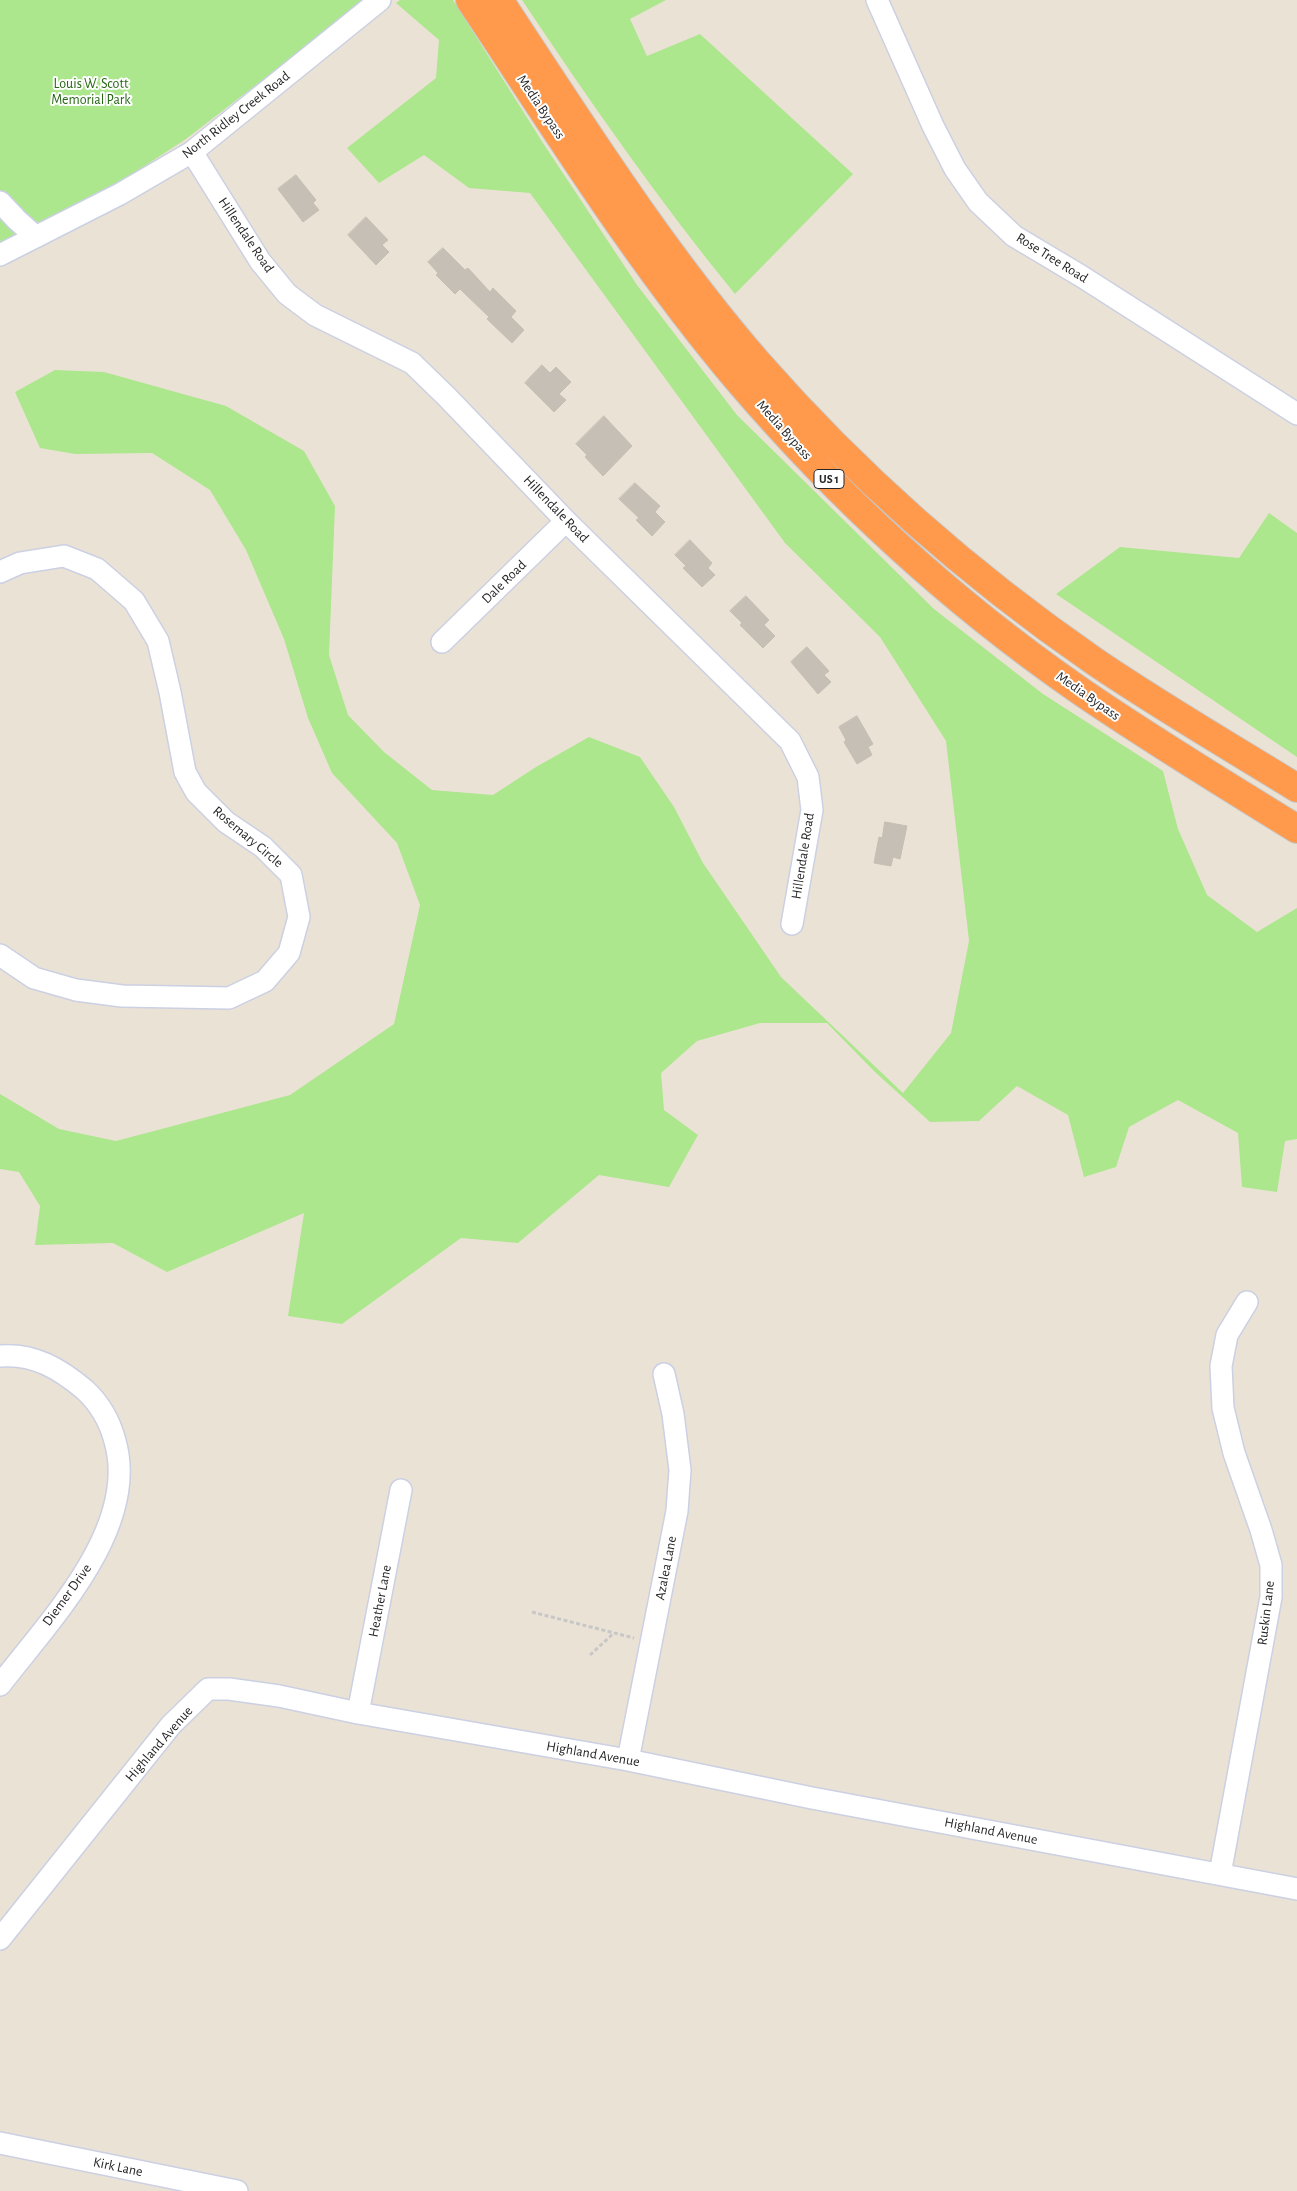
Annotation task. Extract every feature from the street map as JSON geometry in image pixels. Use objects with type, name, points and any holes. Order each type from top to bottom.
[{"type":"highway","name":"Media Bypass","points":[[483,4],[607,163],[681,268],[758,363],[846,455],[941,542],[1042,623],[1147,696],[1297,788]]},
{"type":"highway","name":"Media Bypass","points":[[483,4],[656,277],[738,380],[827,477],[921,565],[1022,649],[1128,724],[1297,829]]},
{"type":"street","name":"North Ridley Creek Road","points":[[0,255],[120,194],[192,152],[380,0]]},
{"type":"street","name":"Rose Tree Road","points":[[877,0],[933,126],[955,169],[978,202],[1017,238],[1081,276],[1297,414]]},
{"type":"street","name":"Hillendale Road","points":[[192,152],[260,261],[287,294],[315,316],[412,363],[448,397],[566,521],[790,741],[808,778],[812,810],[792,924]]},
{"type":"street","points":[[0,202],[16,220],[36,237]]},
{"type":"street","name":"Dale Road","points":[[442,642],[566,521]]},
{"type":"street","name":"Rosemary Circle","points":[[0,572],[20,563],[64,556],[97,569],[134,601],[158,641],[185,772],[196,792],[226,822],[263,847],[291,874],[299,917],[289,953],[266,981],[229,998],[122,996],[76,990],[34,978],[0,955]]},
{"type":"street","name":"Ruskin Lane","points":[[1220,1874],[1271,1597],[1271,1565],[1234,1453],[1223,1408],[1220,1366],[1227,1335],[1247,1302]]},
{"type":"street","name":"Diemer Drive","points":[[0,1356],[12,1355],[37,1360],[64,1373],[90,1395],[110,1422],[119,1455],[117,1498],[104,1538],[85,1574],[0,1685]]},
{"type":"street","name":"Azalea Lane","points":[[628,1760],[677,1511],[680,1470],[673,1414],[664,1374]]},
{"type":"street","name":"Heather Lane","points":[[358,1713],[401,1490]]},
{"type":"street","name":"Highland Avenue","points":[[0,1939],[171,1725],[208,1689],[229,1689],[279,1696],[358,1713],[628,1760],[812,1798],[1297,1889]]},
{"type":"street","name":"Kirk Lane","points":[[0,2142],[237,2191]]},
{"type":"path","points":[[532,1612],[651,1642]]},
{"type":"path","points":[[590,1655],[615,1633]]},
{"type":"green space","name":"Louis W. Scott Memorial Park","points":[[0,0],[366,0],[186,139],[86,204],[0,248]]},
{"type":"green space","points":[[400,0],[453,0],[543,143],[637,285],[737,415],[934,609],[1043,694],[1163,771],[1178,829],[1207,895],[1257,932],[1297,908],[1297,1139],[1285,1141],[1277,1192],[1242,1187],[1238,1133],[1178,1100],[1129,1127],[1116,1167],[1084,1177],[1068,1115],[1017,1086],[979,1121],[930,1122],[875,1072],[827,1023],[760,1023],[697,1041],[661,1073],[664,1110],[698,1135],[669,1187],[599,1175],[518,1243],[461,1238],[342,1324],[288,1316],[304,1213],[167,1272],[113,1243],[35,1245],[40,1206],[19,1172],[0,1169],[0,1094],[59,1129],[116,1141],[290,1095],[394,1024],[420,905],[397,843],[332,773],[308,718],[284,639],[246,550],[210,490],[152,453],[75,454],[40,448],[15,392],[55,370],[104,372],[226,406],[304,451],[335,506],[329,655],[348,715],[384,752],[432,790],[493,795],[536,767],[589,737],[640,757],[674,807],[703,863],[781,977],[903,1093],[951,1033],[969,941],[946,741],[880,637],[785,543],[530,193],[469,188],[424,155],[379,183],[347,148],[436,78],[439,40],[396,3]]},
{"type":"green space","points":[[522,0],[666,0],[630,19],[647,56],[700,34],[853,174],[735,294],[625,149]]},
{"type":"green space","points":[[1269,513],[1297,533],[1297,757],[1056,594],[1120,547],[1239,558]]},
{"type":"building","points":[[296,175],[316,200],[313,203],[319,210],[303,222],[278,189]]},
{"type":"building","points":[[366,217],[388,240],[382,245],[389,252],[376,265],[348,235]]},
{"type":"building","points":[[443,248],[465,270],[468,268],[490,292],[493,288],[516,311],[511,317],[524,330],[512,343],[460,289],[455,294],[436,275],[438,273],[428,262]]},
{"type":"building","points":[[542,365],[550,373],[556,367],[571,382],[559,394],[566,400],[554,412],[525,383]]},
{"type":"building","points":[[604,416],[632,446],[603,476],[585,457],[587,455],[576,444]]},
{"type":"building","points":[[635,483],[660,506],[655,512],[665,522],[652,536],[636,520],[639,518],[619,499]]},
{"type":"building","points":[[690,540],[712,563],[708,568],[715,575],[702,587],[683,568],[686,566],[675,555]]},
{"type":"building","points":[[746,596],[769,620],[764,625],[775,636],[763,648],[740,625],[742,623],[730,611]]},
{"type":"building","points":[[807,647],[829,671],[824,675],[831,682],[818,694],[791,662]]},
{"type":"building","points":[[857,716],[873,744],[868,747],[872,755],[857,764],[844,742],[846,740],[839,727]]},
{"type":"building","points":[[885,822],[907,826],[900,859],[893,857],[891,866],[874,863],[879,837],[882,838]]}]
